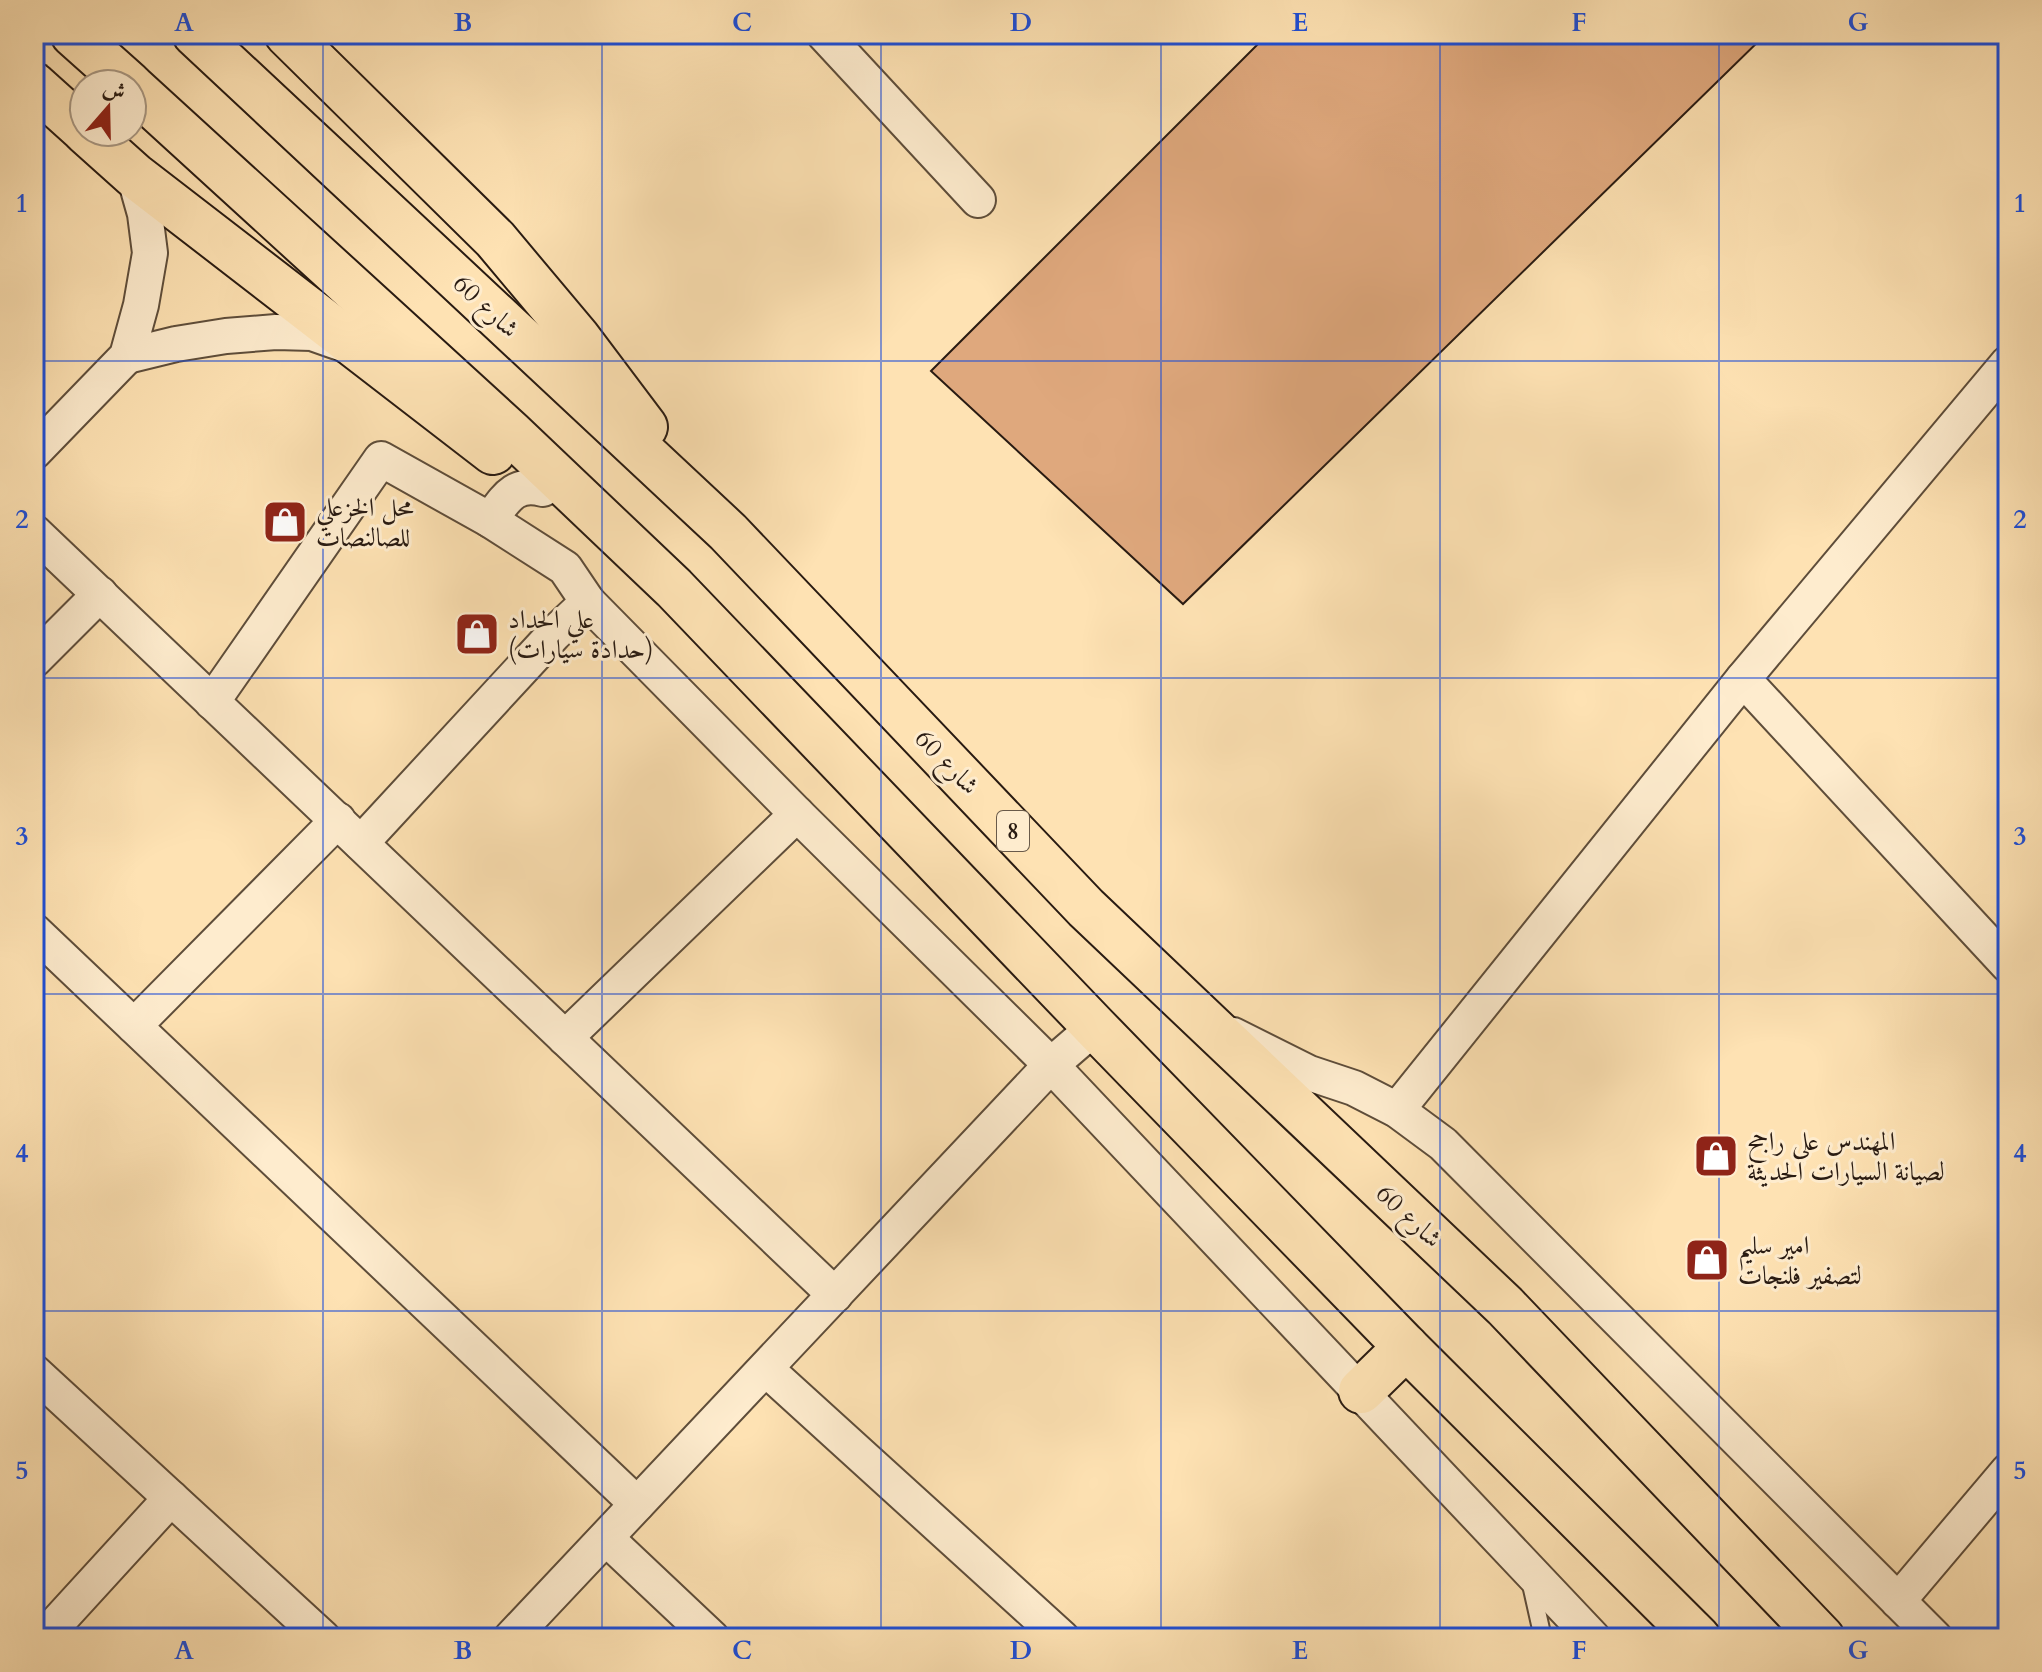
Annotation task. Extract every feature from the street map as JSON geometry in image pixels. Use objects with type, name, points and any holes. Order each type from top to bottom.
[{"type":"highway","points":[[73,34],[110,68]]},
{"type":"highway","name":"شارع 60","points":[[195,34],[728,532],[1086,908],[1505,1306],[1822,1638]]},
{"type":"highway","points":[[287,34],[495,239],[578,338],[728,532]]},
{"type":"highway","points":[[34,85],[68,116]]},
{"type":"highway","points":[[148,102],[511,433],[674,588],[1406,1347],[1698,1638]]},
{"type":"highway","points":[[104,148],[134,175],[359,350],[674,588]]},
{"type":"highway","points":[[1361,1391],[1406,1347]]},
{"type":"street","points":[[824,34],[978,200]]},
{"type":"street","points":[[34,452],[127,356],[141,305],[150,253],[145,214],[134,175]]},
{"type":"street","points":[[127,356],[213,338],[276,332],[312,333],[359,350]]},
{"type":"street","points":[[1397,1110],[1743,679],[2008,363]]},
{"type":"street","points":[[212,702],[381,459],[490,520],[565,568],[588,602],[1051,1065],[1593,1638]]},
{"type":"street","points":[[490,520],[503,503],[523,486],[543,489]]},
{"type":"street","points":[[34,532],[835,1295]]},
{"type":"street","points":[[34,660],[100,594]]},
{"type":"street","points":[[134,1026],[349,832],[588,602]]},
{"type":"street","points":[[1743,679],[2008,965]]},
{"type":"street","points":[[565,1038],[797,814]]},
{"type":"street","points":[[34,931],[637,1504]]},
{"type":"street","points":[[1189,1007],[1244,1041],[1309,1073],[1354,1088],[1397,1110],[1443,1144],[1935,1638]]},
{"type":"street","points":[[511,1638],[1051,1065],[1095,1027]]},
{"type":"street","points":[[766,1369],[1062,1638]]},
{"type":"street","points":[[34,1372],[323,1638]]},
{"type":"street","points":[[1898,1601],[2008,1471]]},
{"type":"street","points":[[43,1638],[171,1498]]},
{"type":"street","points":[[606,1538],[712,1638]]},
{"type":"lane","points":[[1528,1570],[1543,1638]]},
{"type":"building","points":[[1268,34],[1766,34],[1183,604],[931,371]]},
{"type":"place","name":"محل الخزعلي للصالنصات","points":[[285,522]]},
{"type":"place","name":"علي الحداد (حدادة سيارات)","points":[[477,634]]},
{"type":"place","name":"المهندس علي راجح لصيانة السيارات الحديثة","points":[[1716,1156]]},
{"type":"place","name":"امير سليم لتصفير فلنجات","points":[[1707,1260]]}]
